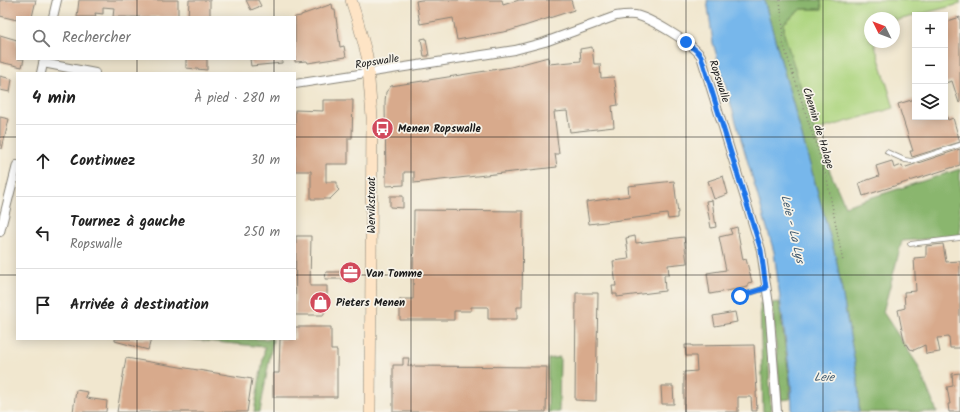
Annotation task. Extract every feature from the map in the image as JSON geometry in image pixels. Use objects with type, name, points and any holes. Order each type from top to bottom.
[{"type":"street","points":[[53,16],[57,0]]},
{"type":"street","name":"Wervikstraat","points":[[351,0],[366,56],[372,117],[370,412]]},
{"type":"street","name":"Ropswalle","points":[[296,84],[515,50],[545,42],[625,14],[635,15],[652,22],[686,42],[701,56],[761,250],[766,288],[777,412]]},
{"type":"street","points":[[41,72],[44,61],[90,72]]},
{"type":"street","points":[[0,232],[16,169]]},
{"type":"lane","points":[[887,152],[905,160],[912,161],[960,146]]},
{"type":"lane","points":[[910,244],[960,238]]},
{"type":"lane","points":[[740,296],[766,288]]},
{"type":"path","name":"Chemin de Halage","points":[[780,0],[783,29],[782,40],[827,179],[843,262]]},
{"type":"green space","points":[[764,0],[821,0],[822,9],[801,9],[784,23],[784,34],[821,151],[845,206],[960,169],[960,236],[902,241],[883,312],[917,364],[937,412],[859,412],[858,380],[836,258]]},
{"type":"green space","points":[[821,0],[960,0],[960,4],[929,12],[912,12],[912,16],[900,19],[900,12],[864,12],[864,48],[876,48],[894,108],[814,131],[784,34],[784,23],[801,9],[822,9]]},
{"type":"green space","points":[[779,302],[790,383],[790,399],[781,400],[772,303]]},
{"type":"green space","points":[[760,303],[766,304],[771,412],[763,412]]},
{"type":"green space","points":[[197,340],[273,340],[260,412],[254,412],[265,347]]},
{"type":"green space","points":[[560,357],[559,412],[548,412],[548,359]]},
{"type":"water","name":"Leie","points":[[707,0],[764,0],[836,258],[858,380],[859,412],[792,412],[791,383],[774,252],[713,43]]},
{"type":"building","points":[[0,0],[36,0],[32,16],[16,16],[16,20],[0,16]]},
{"type":"building","points":[[79,0],[178,0],[178,16],[113,16],[114,8],[103,7],[103,14],[95,13],[96,16],[77,16]]},
{"type":"building","points":[[189,0],[210,0],[210,16],[188,16]]},
{"type":"building","points":[[246,0],[258,0],[261,6],[251,10]]},
{"type":"building","points":[[502,0],[503,5],[519,0],[571,0],[574,10],[509,31],[457,40],[453,18],[420,24],[416,1]]},
{"type":"building","points":[[332,4],[333,10],[335,10],[340,47],[344,46],[346,57],[308,63],[307,61],[295,62],[296,17]]},
{"type":"building","points":[[960,17],[959,103],[952,81],[948,82],[948,21]]},
{"type":"building","points":[[0,35],[16,40],[16,60],[24,60],[22,67],[0,62]]},
{"type":"building","points":[[426,38],[429,56],[424,56],[421,39]]},
{"type":"building","points":[[592,47],[594,64],[600,64],[601,78],[614,77],[618,105],[612,106],[614,127],[570,132],[567,111],[554,112],[559,154],[555,154],[557,167],[414,183],[414,172],[404,172],[404,185],[386,186],[385,102],[386,92],[391,86],[511,67],[548,57],[549,64],[581,61],[580,49]]},
{"type":"building","points":[[186,60],[207,60],[207,70],[186,68]]},
{"type":"building","points":[[250,60],[282,60],[282,63],[251,66]]},
{"type":"building","points":[[0,76],[12,79],[10,92],[0,90]]},
{"type":"building","points":[[323,100],[353,100],[352,138],[348,138],[348,164],[326,164],[326,182],[337,182],[337,188],[339,190],[330,199],[311,199],[311,171],[296,171],[296,110],[323,111]]},
{"type":"building","points":[[912,100],[912,120],[948,120],[953,118],[960,142],[912,157],[910,151],[913,151],[898,104]]},
{"type":"building","points":[[0,117],[9,119],[2,149],[0,148]]},
{"type":"building","points":[[960,149],[960,165],[863,196],[859,183],[879,176],[876,166],[892,161],[894,168],[902,165],[903,168]]},
{"type":"building","points":[[723,176],[728,194],[714,199],[708,181]]},
{"type":"building","points":[[674,181],[678,213],[677,218],[668,219],[667,214],[589,224],[586,202],[629,196],[628,186]]},
{"type":"building","points":[[390,196],[403,196],[403,208],[390,207]]},
{"type":"building","points":[[712,200],[716,227],[711,228],[706,201]]},
{"type":"building","points":[[414,210],[523,211],[522,307],[517,307],[517,319],[488,319],[488,307],[471,307],[471,311],[454,311],[454,320],[400,320],[400,299],[413,299]]},
{"type":"building","points":[[737,227],[743,260],[746,259],[752,282],[748,283],[748,287],[710,294],[707,273],[726,270],[719,237],[732,234],[730,229]]},
{"type":"building","points":[[296,236],[311,236],[310,286],[327,286],[327,295],[324,295],[324,315],[296,315]]},
{"type":"building","points":[[635,236],[636,243],[684,237],[687,263],[668,265],[669,275],[664,275],[665,291],[617,297],[617,294],[613,294],[612,286],[616,286],[613,261],[629,259],[626,238]]},
{"type":"building","points":[[943,244],[946,262],[960,261],[960,348],[950,348],[949,337],[937,338],[940,352],[926,354],[925,345],[914,350],[910,349],[907,344],[905,345],[898,310],[905,308],[904,292],[916,291],[914,258],[926,257],[926,246]]},
{"type":"building","points":[[326,272],[352,272],[352,279],[325,279]]},
{"type":"building","points":[[576,293],[598,293],[596,401],[575,400]]},
{"type":"building","points":[[735,312],[737,322],[715,326],[713,316]]},
{"type":"building","points":[[296,327],[331,327],[331,350],[337,350],[337,397],[273,397],[273,373],[279,373],[280,340],[296,340]]},
{"type":"building","points":[[115,340],[151,340],[148,350]]},
{"type":"building","points":[[685,345],[754,345],[757,411],[752,411],[751,397],[738,397],[738,412],[684,412],[684,372],[697,371],[696,356],[686,356]]},
{"type":"building","points":[[126,358],[252,379],[247,412],[117,412]]},
{"type":"building","points":[[403,358],[409,358],[408,366],[547,367],[546,412],[393,412],[393,365],[403,365]]},
{"type":"building","points":[[960,373],[960,412],[949,412],[948,404],[950,404],[947,387],[953,386],[952,374]]},
{"type":"building","points":[[661,386],[673,386],[674,404],[662,404]]},
{"type":"building","points":[[76,390],[88,392],[86,398],[107,401],[106,412],[73,412]]},
{"type":"place","name":"Menen Ropswalle","points":[[382,128]]},
{"type":"place","name":"Van Tomme","points":[[351,273]]},
{"type":"place","name":"Pieters Menen","points":[[320,302]]},
{"type":"route","points":[[686,42],[701,56],[761,250],[766,288],[740,296]]},
{"type":"water label","name":"Leie - La Lys","points":[[793,229]]}]
